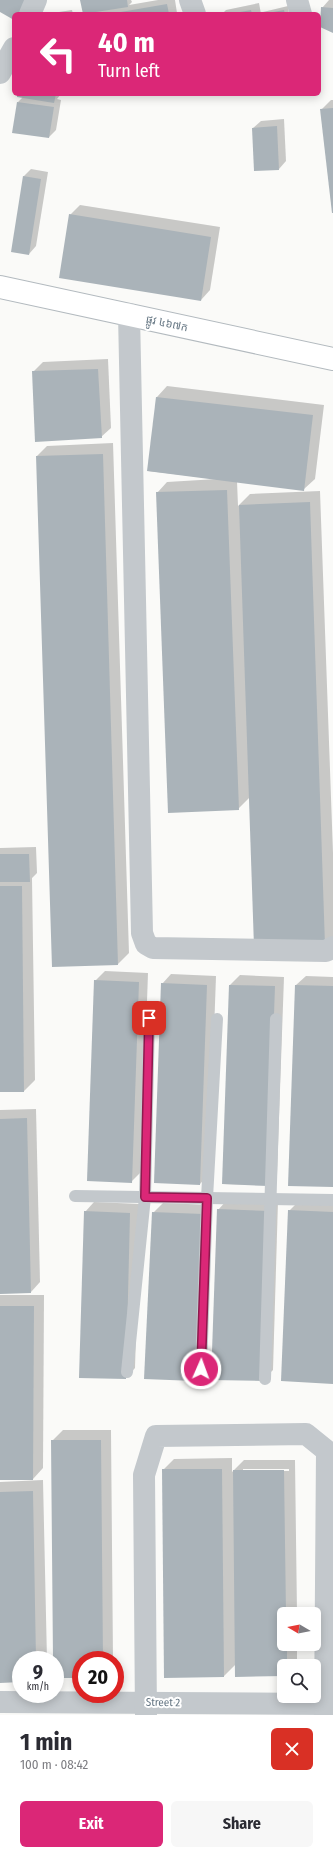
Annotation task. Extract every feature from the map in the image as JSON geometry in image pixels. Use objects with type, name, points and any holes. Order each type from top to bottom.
[{"type":"street","points":[[31,12],[36,0]]},
{"type":"street","points":[[190,0],[194,12]]},
{"type":"street","points":[[297,0],[300,12]]},
{"type":"street","points":[[0,73],[12,52]]},
{"type":"street","name":"ផ្លូវ ៤៦៧ក","points":[[0,287],[333,359]]},
{"type":"street","points":[[128,314],[142,933],[146,944],[153,948],[326,951],[333,947]]},
{"type":"street","points":[[146,1708],[144,1475],[156,1436],[306,1434],[327,1451],[325,1709]]},
{"type":"street","name":"Street 2","points":[[0,1702],[146,1708],[325,1709]]},
{"type":"lane","points":[[127,1372],[145,1197],[149,1018]]},
{"type":"lane","points":[[201,1369],[207,1198],[217,1019]]},
{"type":"lane","points":[[265,1379],[276,1019]]},
{"type":"lane","points":[[75,1196],[333,1200]]},
{"type":"building","points":[[0,0],[30,0],[25,12],[12,12],[12,19],[0,12]]},
{"type":"building","points":[[80,0],[127,0],[128,7],[96,12],[83,12]]},
{"type":"building","points":[[167,4],[169,12],[121,12]]},
{"type":"building","points":[[321,7],[333,8],[333,33],[321,27]]},
{"type":"building","points":[[251,10],[252,12],[240,12]]},
{"type":"building","points":[[284,10],[284,12],[273,12]]},
{"type":"building","points":[[17,96],[56,96],[54,103]]},
{"type":"building","points":[[17,102],[54,107],[49,138],[12,133]]},
{"type":"building","points":[[333,108],[333,213],[332,213],[320,109]]},
{"type":"building","points":[[277,126],[279,170],[254,171],[252,128]]},
{"type":"building","points":[[23,176],[41,179],[29,255],[11,252]]},
{"type":"building","points":[[69,214],[211,237],[201,301],[59,278]]},
{"type":"building","points":[[98,369],[102,438],[35,442],[32,371]]},
{"type":"building","points":[[156,397],[313,415],[304,491],[147,471]]},
{"type":"building","points":[[103,454],[118,965],[52,967],[36,456]]},
{"type":"building","points":[[227,490],[239,810],[168,813],[156,492]]},
{"type":"building","points":[[310,502],[325,945],[254,947],[239,505]]},
{"type":"building","points":[[0,854],[29,854],[30,882],[0,882]]},
{"type":"building","points":[[0,886],[22,886],[24,1092],[0,1092]]},
{"type":"building","points":[[94,980],[139,982],[132,1183],[87,1181]]},
{"type":"building","points":[[161,983],[207,985],[200,1185],[154,1183]]},
{"type":"building","points":[[229,985],[275,986],[268,1186],[222,1184]]},
{"type":"building","points":[[295,985],[333,986],[333,1187],[288,1186]]},
{"type":"building","points":[[27,1118],[31,1293],[0,1294],[0,1119]]},
{"type":"building","points":[[217,1209],[269,1211],[263,1381],[211,1380]]},
{"type":"building","points":[[288,1210],[333,1212],[333,1384],[281,1381]]},
{"type":"building","points":[[84,1211],[130,1213],[126,1379],[79,1378]]},
{"type":"building","points":[[152,1212],[203,1214],[195,1381],[144,1379]]},
{"type":"building","points":[[0,1306],[34,1306],[33,1480],[0,1480]]},
{"type":"building","points":[[51,1440],[101,1440],[103,1651],[72,1651],[72,1678],[64,1678],[64,1651],[53,1651]]},
{"type":"building","points":[[162,1469],[222,1469],[224,1677],[164,1678]]},
{"type":"building","points":[[233,1470],[284,1470],[286,1607],[277,1607],[277,1651],[287,1651],[287,1659],[277,1659],[277,1676],[235,1677]]},
{"type":"building","points":[[33,1491],[36,1651],[12,1651],[12,1682],[0,1683],[0,1492]]},
{"type":"route","points":[[149,1018],[145,1197],[207,1198],[201,1369]]}]
